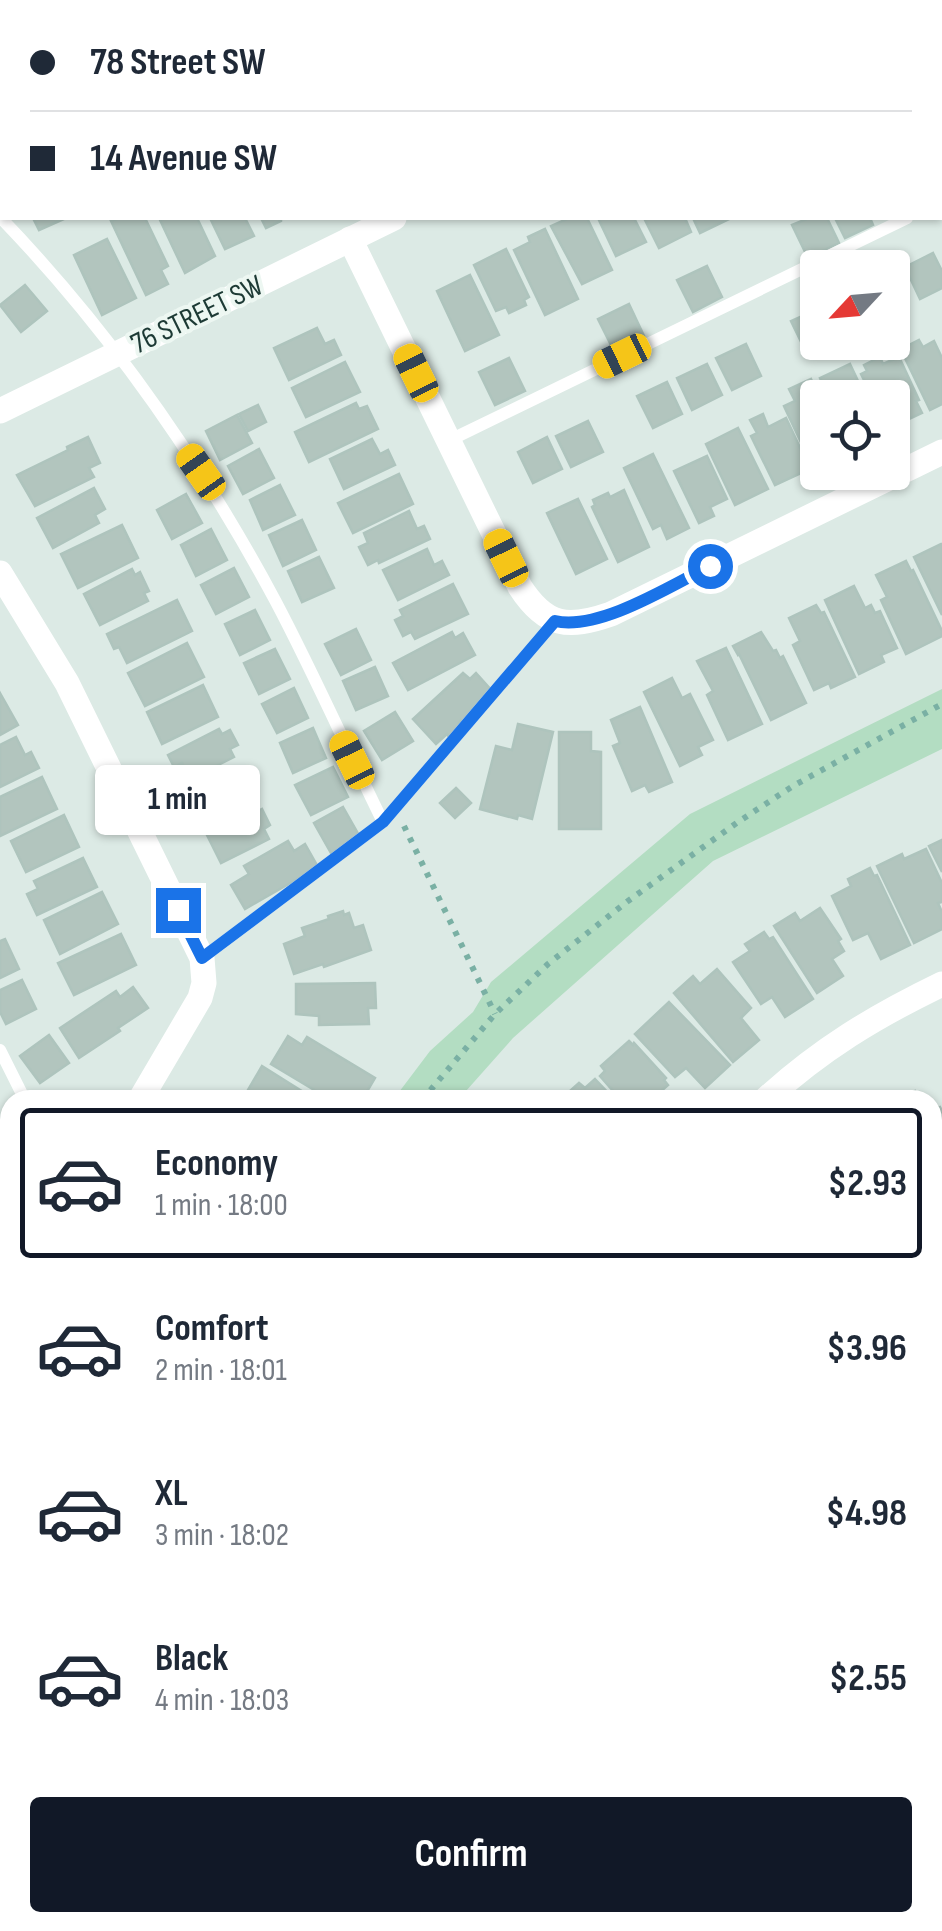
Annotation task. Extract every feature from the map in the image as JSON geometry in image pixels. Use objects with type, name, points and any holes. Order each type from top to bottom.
[{"type":"street","name":"76 STREET SW","points":[[0,411],[390,220]]},
{"type":"street","points":[[350,239],[520,587],[534,607],[555,621],[579,623],[611,614],[942,452]]},
{"type":"street","points":[[0,572],[67,684],[203,971],[195,1009],[146,1090]]},
{"type":"street","points":[[776,1090],[843,1037],[942,984]]},
{"type":"lane","points":[[3,220],[119,353],[201,472],[277,604],[383,822]]},
{"type":"lane","points":[[448,441],[903,220]]},
{"type":"lane","points":[[203,971],[383,822],[555,621]]},
{"type":"lane","points":[[0,1050],[20,1090]]},
{"type":"path","points":[[430,1090],[495,1014],[562,953],[628,901],[793,786],[942,704]]},
{"type":"path","points":[[394,808],[495,1014]]},
{"type":"green space","points":[[942,689],[942,749],[713,861],[513,1038],[467,1090],[401,1090],[430,1051],[473,1012],[491,982],[690,814]]},
{"type":"building","points":[[34,220],[62,220],[39,230]]},
{"type":"building","points":[[146,220],[168,266],[161,270],[168,284],[146,295],[111,221]]},
{"type":"building","points":[[160,220],[198,220],[215,256],[185,273]]},
{"type":"building","points":[[211,220],[246,220],[254,236],[225,249]]},
{"type":"building","points":[[262,220],[281,220],[281,221],[266,228]]},
{"type":"building","points":[[564,220],[588,220],[612,270],[582,284],[551,226]]},
{"type":"building","points":[[599,220],[635,220],[646,242],[616,256]]},
{"type":"building","points":[[645,220],[686,220],[691,232],[659,248]]},
{"type":"building","points":[[694,220],[727,220],[700,233]]},
{"type":"building","points":[[804,220],[828,220],[839,243],[825,250],[804,250],[792,225]]},
{"type":"building","points":[[836,220],[871,220],[873,225],[845,238]]},
{"type":"building","points":[[545,229],[578,299],[545,315],[514,250]]},
{"type":"building","points":[[107,239],[136,298],[102,315],[74,255]]},
{"type":"building","points":[[506,249],[529,297],[524,300],[526,305],[509,313],[506,307],[496,311],[474,265]]},
{"type":"building","points":[[933,253],[942,271],[942,288],[920,299],[910,278],[910,264]]},
{"type":"building","points":[[707,266],[722,297],[693,312],[677,280]]},
{"type":"building","points":[[470,275],[499,335],[465,351],[437,291]]},
{"type":"building","points":[[25,285],[47,311],[21,332],[0,305]]},
{"type":"building","points":[[629,304],[644,336],[614,351],[598,319]]},
{"type":"building","points":[[800,317],[800,340],[791,321]]},
{"type":"building","points":[[317,328],[325,344],[334,340],[341,355],[289,380],[274,348]]},
{"type":"building","points":[[919,340],[923,347],[934,341],[942,358],[942,404],[930,410],[906,360],[910,360],[910,344]]},
{"type":"building","points":[[746,344],[761,376],[732,390],[716,358]]},
{"type":"building","points":[[509,358],[525,391],[495,405],[479,372]]},
{"type":"building","points":[[874,360],[883,364],[900,360],[910,380],[864,380],[864,365]]},
{"type":"building","points":[[345,362],[360,392],[306,417],[292,388]]},
{"type":"building","points":[[707,364],[722,395],[692,410],[677,378]]},
{"type":"building","points":[[850,364],[858,380],[821,380]]},
{"type":"building","points":[[910,381],[919,400],[916,401],[922,413],[910,419]]},
{"type":"building","points":[[667,382],[682,414],[653,428],[637,396]]},
{"type":"building","points":[[800,384],[800,440],[784,406],[795,401],[789,389]]},
{"type":"building","points":[[356,403],[359,409],[367,406],[378,429],[309,462],[295,432]]},
{"type":"building","points":[[258,405],[266,422],[248,431],[239,414]]},
{"type":"building","points":[[763,414],[768,427],[786,418],[800,448],[800,474],[775,485],[751,436],[757,433],[750,420]]},
{"type":"building","points":[[237,415],[252,443],[220,460],[206,431]]},
{"type":"building","points":[[588,421],[603,452],[571,467],[556,436]]},
{"type":"building","points":[[738,428],[768,489],[735,505],[706,444]]},
{"type":"building","points":[[88,437],[100,463],[89,468],[94,477],[35,506],[17,475]]},
{"type":"building","points":[[547,437],[562,469],[533,483],[518,452]]},
{"type":"building","points":[[372,439],[380,454],[388,450],[395,465],[344,489],[330,459]]},
{"type":"building","points":[[259,449],[274,478],[243,494],[228,466]]},
{"type":"building","points":[[653,454],[689,528],[667,539],[661,525],[653,529],[624,468]]},
{"type":"building","points":[[707,456],[727,499],[710,507],[714,516],[699,523],[674,471]]},
{"type":"building","points":[[399,474],[413,504],[353,533],[338,503]]},
{"type":"building","points":[[280,485],[295,515],[263,530],[250,500]]},
{"type":"building","points":[[94,488],[105,509],[95,515],[99,523],[53,548],[37,518]]},
{"type":"building","points":[[624,490],[649,547],[618,562],[592,507],[593,500]]},
{"type":"building","points":[[186,494],[202,523],[172,539],[157,510]]},
{"type":"building","points":[[578,499],[607,559],[576,574],[547,513]]},
{"type":"building","points":[[409,511],[417,529],[424,526],[430,539],[368,565],[359,547],[368,543],[364,533]]},
{"type":"building","points":[[302,520],[316,550],[283,566],[269,535]]},
{"type":"building","points":[[122,525],[138,558],[78,588],[61,554]]},
{"type":"building","points":[[211,529],[227,560],[196,576],[181,545]]},
{"type":"building","points":[[942,545],[942,615],[914,557]]},
{"type":"building","points":[[427,549],[434,565],[442,561],[449,575],[398,600],[383,570]]},
{"type":"building","points":[[319,557],[334,588],[302,602],[288,571]]},
{"type":"building","points":[[906,561],[942,636],[906,654],[881,600],[887,597],[876,575]]},
{"type":"building","points":[[234,568],[249,597],[216,614],[201,585]]},
{"type":"building","points":[[132,569],[135,575],[140,572],[149,591],[144,593],[148,601],[100,625],[84,594]]},
{"type":"building","points":[[453,584],[468,614],[415,639],[411,632],[403,636],[395,620],[403,616],[400,610]]},
{"type":"building","points":[[854,586],[865,608],[871,605],[875,613],[880,611],[897,648],[881,655],[884,662],[859,674],[825,600]]},
{"type":"building","points":[[177,600],[192,631],[127,663],[107,634]]},
{"type":"building","points":[[816,605],[824,612],[855,677],[831,688],[829,683],[814,690],[793,645],[800,641],[789,618]]},
{"type":"building","points":[[255,610],[270,640],[240,655],[225,624]]},
{"type":"building","points":[[356,629],[371,660],[341,675],[325,644]]},
{"type":"building","points":[[452,632],[455,638],[463,633],[475,655],[408,690],[393,663]]},
{"type":"building","points":[[761,632],[773,651],[780,658],[783,656],[806,703],[771,720],[733,646]]},
{"type":"building","points":[[187,643],[204,677],[145,706],[128,673]]},
{"type":"building","points":[[726,648],[762,724],[728,740],[707,695],[713,691],[697,661]]},
{"type":"building","points":[[275,649],[290,679],[259,694],[244,663]]},
{"type":"building","points":[[375,667],[388,696],[356,710],[343,681]]},
{"type":"building","points":[[463,673],[470,679],[476,673],[493,692],[464,723],[461,720],[461,726],[449,737],[447,734],[436,744],[413,719]]},
{"type":"building","points":[[672,678],[682,698],[690,694],[713,740],[698,747],[702,755],[680,766],[644,692]]},
{"type":"building","points":[[203,685],[218,717],[162,744],[147,712]]},
{"type":"building","points":[[294,688],[308,718],[277,733],[262,704]]},
{"type":"building","points":[[0,693],[18,725],[0,735]]},
{"type":"building","points":[[640,707],[672,782],[649,792],[645,785],[632,791],[613,746],[620,743],[611,720]]},
{"type":"building","points":[[395,712],[413,741],[382,760],[364,731]]},
{"type":"building","points":[[518,724],[553,732],[532,819],[480,809],[496,746],[512,750]]},
{"type":"building","points":[[313,728],[326,758],[293,773],[280,743]]},
{"type":"building","points":[[219,729],[222,734],[230,730],[238,745],[230,749],[234,757],[190,779],[182,763],[174,767],[168,755]]},
{"type":"building","points":[[559,732],[591,732],[591,751],[601,752],[601,829],[559,829]]},
{"type":"building","points":[[16,737],[25,755],[31,752],[39,768],[0,787],[0,745]]},
{"type":"building","points":[[333,767],[348,797],[311,815],[295,785]]},
{"type":"building","points":[[236,769],[250,799],[207,818],[201,805],[194,808],[187,793]]},
{"type":"building","points":[[42,777],[57,809],[0,836],[0,797]]},
{"type":"building","points":[[456,788],[471,803],[455,818],[440,803]]},
{"type":"building","points":[[253,807],[256,812],[262,809],[270,825],[264,829],[269,839],[221,863],[205,831]]},
{"type":"building","points":[[343,807],[360,837],[331,853],[314,823]]},
{"type":"building","points":[[64,815],[79,847],[26,872],[11,841]]},
{"type":"building","points":[[942,840],[942,872],[929,846]]},
{"type":"building","points":[[288,841],[294,851],[305,844],[318,867],[245,909],[231,885],[249,874],[244,866]]},
{"type":"building","points":[[926,849],[942,883],[942,902],[938,903],[942,929],[914,943],[877,866],[902,854],[904,859]]},
{"type":"building","points":[[83,858],[97,887],[37,915],[27,894],[38,889],[34,881]]},
{"type":"building","points":[[870,868],[910,945],[881,959],[868,933],[853,940],[832,896],[851,886],[848,879]]},
{"type":"building","points":[[102,892],[118,924],[60,954],[44,920]]},
{"type":"building","points":[[820,908],[841,939],[838,941],[844,951],[832,959],[843,976],[817,993],[774,926],[795,913],[800,921]]},
{"type":"building","points":[[343,911],[344,915],[349,913],[354,928],[363,925],[371,950],[294,974],[284,944],[305,936],[302,928]]},
{"type":"building","points":[[764,932],[769,939],[773,937],[813,999],[785,1017],[772,997],[761,1004],[733,962],[750,951],[745,944]]},
{"type":"building","points":[[121,934],[136,965],[74,995],[58,963]]},
{"type":"building","points":[[5,939],[19,969],[0,978],[0,941]]},
{"type":"building","points":[[717,969],[751,1008],[741,1018],[759,1040],[733,1062],[674,993],[693,976],[700,984]]},
{"type":"building","points":[[22,980],[36,1009],[6,1024],[0,1012],[0,990]]},
{"type":"building","points":[[375,983],[376,1008],[368,1008],[369,1024],[319,1025],[319,1016],[296,1014],[296,984]]},
{"type":"building","points":[[133,987],[148,1008],[79,1058],[60,1028],[116,991],[120,997]]},
{"type":"building","points":[[669,1002],[730,1065],[705,1088],[686,1068],[675,1077],[635,1034]]},
{"type":"building","points":[[49,1035],[69,1063],[40,1083],[20,1056]]},
{"type":"building","points":[[288,1036],[302,1045],[307,1037],[375,1078],[368,1090],[314,1090],[271,1064]]},
{"type":"building","points":[[629,1041],[666,1078],[668,1085],[662,1090],[612,1090],[600,1076],[605,1071],[601,1066]]},
{"type":"building","points":[[262,1066],[300,1090],[248,1090]]},
{"type":"building","points":[[595,1079],[605,1090],[571,1090],[579,1083],[585,1088]]},
{"type":"route","points":[[178,910],[202,958],[383,822],[555,621],[579,623],[611,614],[710,566]]}]
